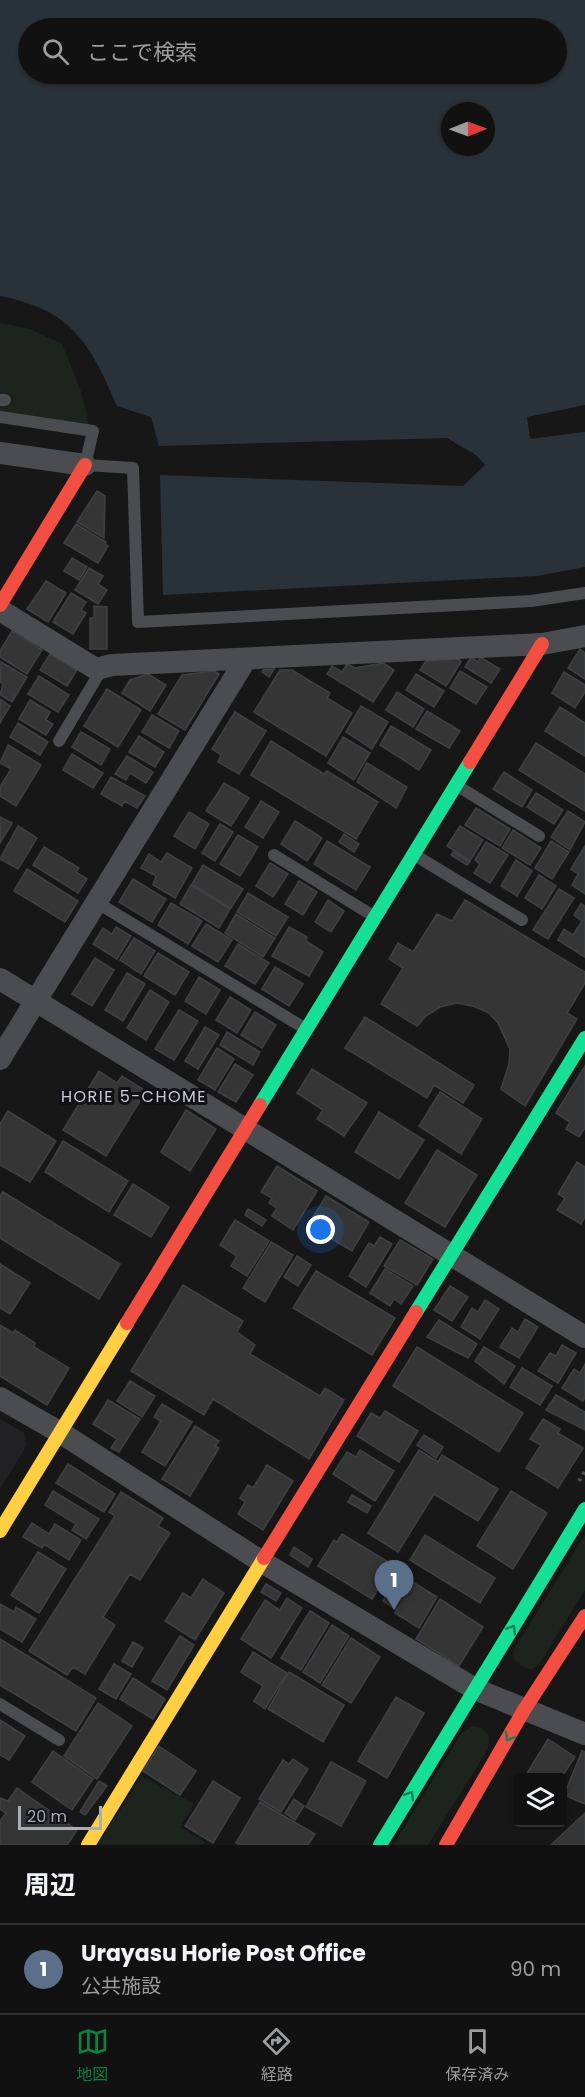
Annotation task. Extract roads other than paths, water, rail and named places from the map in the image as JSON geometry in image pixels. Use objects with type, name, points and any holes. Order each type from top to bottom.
[{"type":"street","points":[[0,453],[85,465],[0,605]]},
{"type":"street","points":[[0,610],[96,669],[542,644],[585,636]]},
{"type":"street","points":[[0,1531],[542,644]]},
{"type":"street","points":[[0,1059],[246,659]]},
{"type":"street","points":[[0,979],[585,1337]]},
{"type":"street","points":[[88,1845],[585,1038]]},
{"type":"street","points":[[0,1398],[61,1433],[262,1562],[475,1689],[585,1734]]},
{"type":"street","points":[[380,1845],[585,1509]]},
{"type":"street","points":[[446,1845],[524,1710],[585,1616]]},
{"type":"lane","points":[[0,417],[93,430],[85,465],[133,468],[138,622],[531,601],[585,593]]},
{"type":"lane","points":[[59,741],[104,667]]},
{"type":"lane","points":[[456,785],[539,836]]},
{"type":"lane","points":[[413,854],[522,920]]},
{"type":"lane","points":[[273,855],[376,917]]},
{"type":"lane","points":[[96,902],[307,1029]]},
{"type":"lane","points":[[0,1704],[59,1740]]},
{"type":"place","name":"Urayasu Horie Post Office","points":[[394,1610]]},
{"type":"district","name":"HORIE 5-CHOME","points":[[134,1096]]}]
